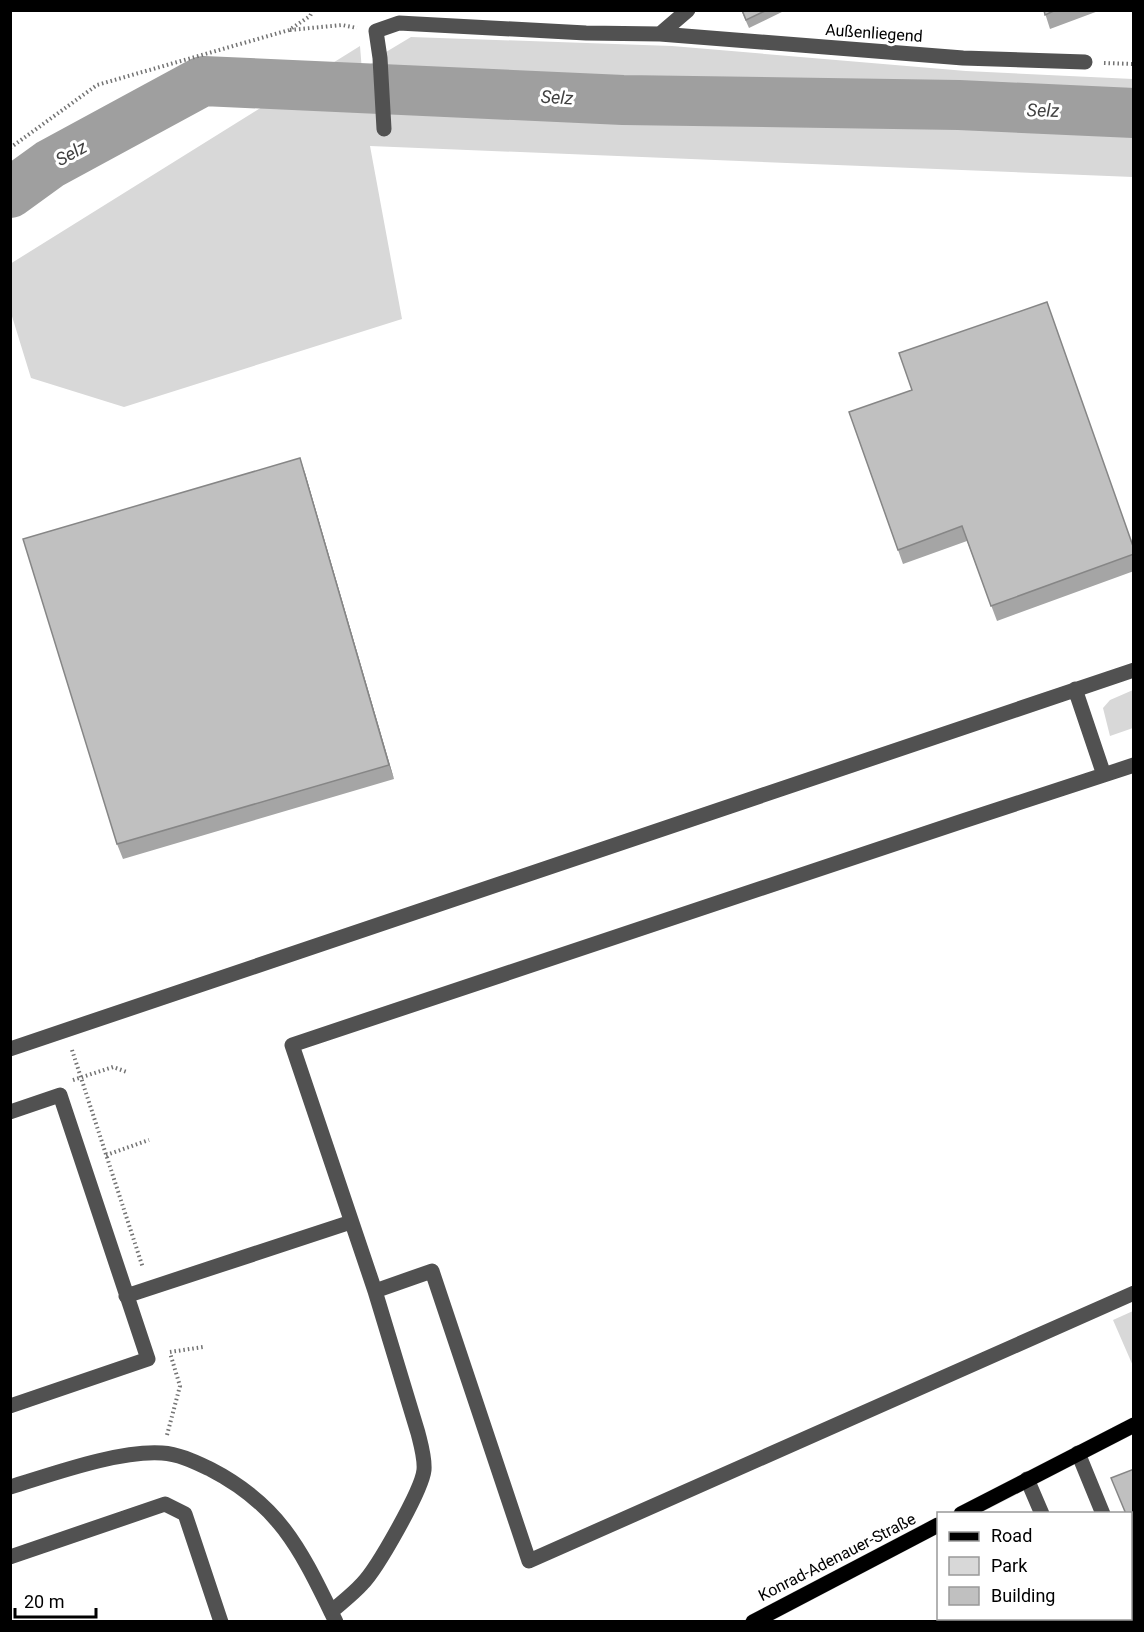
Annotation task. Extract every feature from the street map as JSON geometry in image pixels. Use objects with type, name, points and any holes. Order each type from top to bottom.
[{"type":"main road","points":[[965,1512],[1134,1425]]},
{"type":"main road","name":"Konrad-Adenauer-Straße","points":[[753,1622],[937,1526]]},
{"type":"street","points":[[660,34],[688,10]]},
{"type":"street","name":"Außenliegend","points":[[384,129],[376,31],[399,23],[586,33],[660,34],[963,58],[1085,62]]},
{"type":"street","points":[[10,1049],[1134,670]]},
{"type":"street","points":[[1075,689],[1104,775]]},
{"type":"street","points":[[10,1487],[70,1468],[128,1456],[163,1453],[190,1459],[228,1479],[266,1508],[284,1528],[301,1553],[333,1617],[379,1564],[420,1486],[424,1470],[423,1455],[375,1291],[292,1045],[1134,765]]},
{"type":"street","points":[[10,1112],[60,1095],[148,1359],[10,1406]]},
{"type":"street","points":[[126,1296],[351,1222]]},
{"type":"street","points":[[375,1291],[432,1270],[529,1561],[1134,1293]]},
{"type":"street","points":[[1078,1453],[1102,1512]]},
{"type":"street","points":[[1027,1479],[1041,1512]]},
{"type":"street","points":[[10,1557],[165,1504],[185,1514],[221,1622]]},
{"type":"path","points":[[289,30],[310,16],[314,10]]},
{"type":"path","points":[[10,148],[97,85],[289,30],[342,25]]},
{"type":"path","points":[[1085,62],[1134,64]]},
{"type":"path","points":[[60,1095],[66,1083],[81,1077],[113,1067],[127,1072]]},
{"type":"path","points":[[106,1155],[149,1140]]},
{"type":"path","points":[[170,1352],[203,1347]]},
{"type":"green space","points":[[411,37],[672,46],[966,71],[1133,79],[1133,177],[370,146],[402,319],[124,407],[31,378],[11,313],[10,264],[360,46],[362,71],[386,52]]},
{"type":"green space","points":[[1133,690],[1133,728],[1110,736],[1103,708],[1110,700]]},
{"type":"green space","points":[[1133,1311],[1133,1366],[1113,1320]]},
{"type":"building","points":[[742,10],[767,10],[746,20]]},
{"type":"building","points":[[1044,10],[1056,10],[1045,15]]},
{"type":"building","points":[[1047,302],[1134,554],[991,606],[962,526],[898,550],[849,412],[912,390],[899,353]]},
{"type":"building","points":[[300,458],[389,765],[117,844],[23,539]]},
{"type":"building","points":[[1134,1469],[1134,1532],[1132,1512],[1125,1512],[1111,1478]]},
{"type":"building","points":[[988,1620],[1034,1620],[1035,1622],[985,1622]]},
{"type":"waterway","name":"Selz","points":[[10,193],[50,164],[203,81],[623,100],[959,105],[1134,113]]}]
